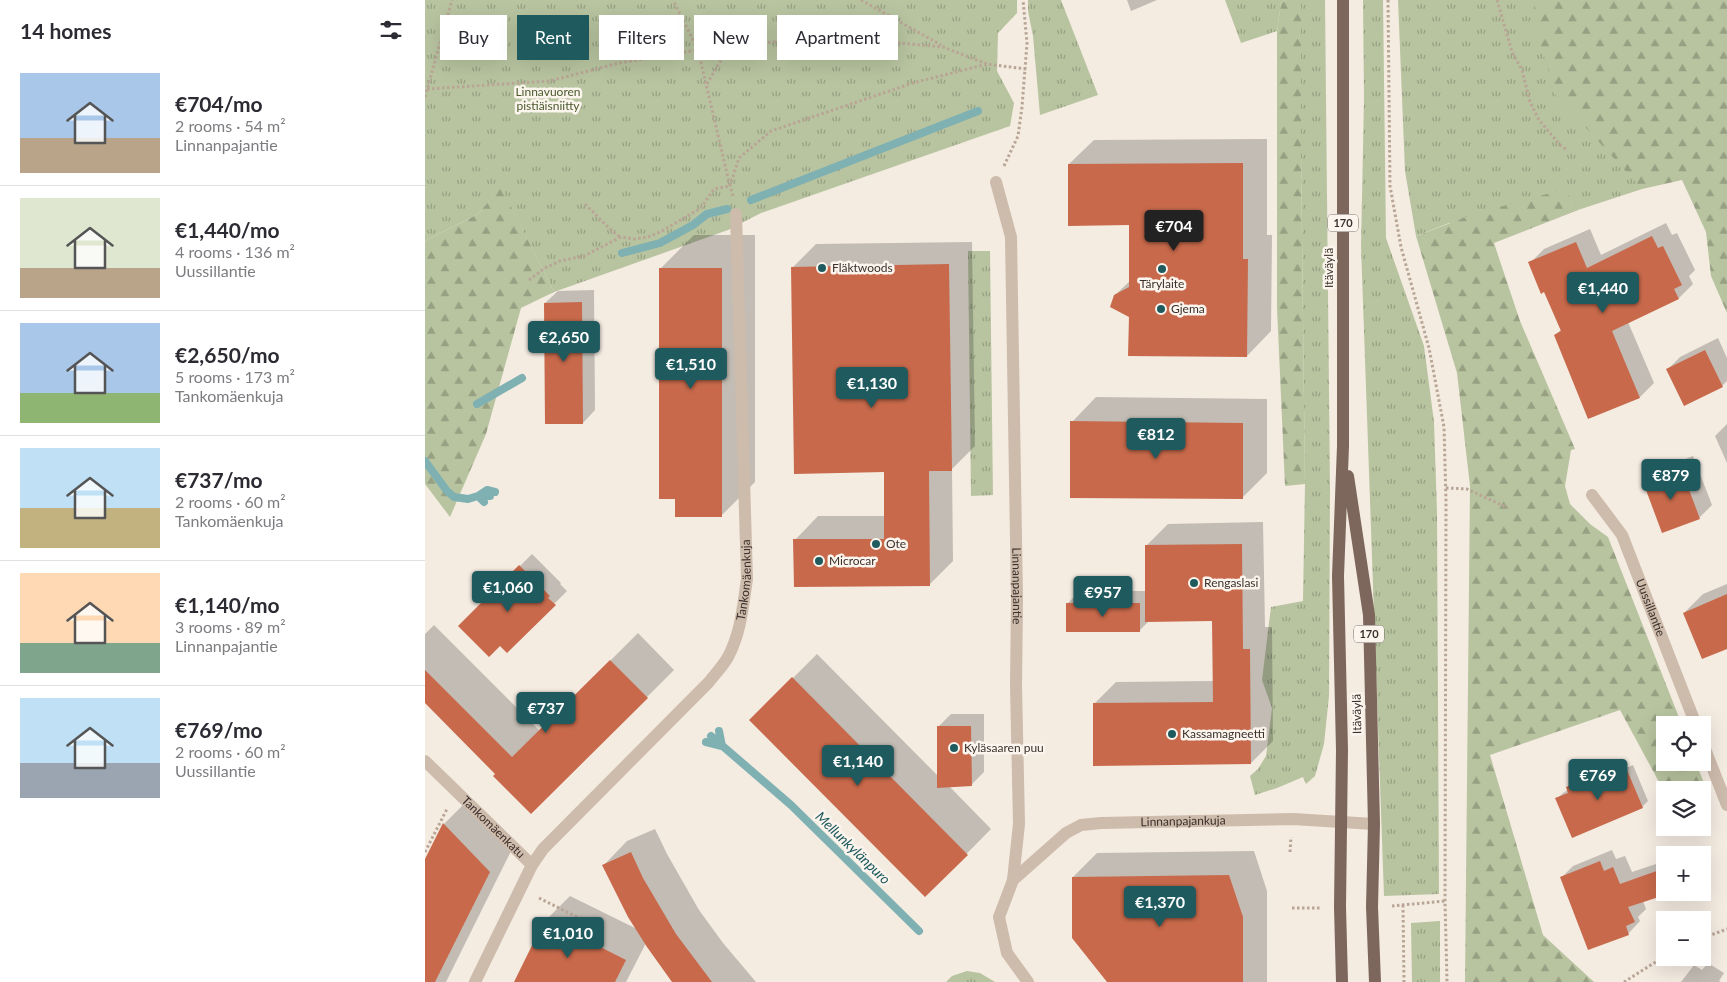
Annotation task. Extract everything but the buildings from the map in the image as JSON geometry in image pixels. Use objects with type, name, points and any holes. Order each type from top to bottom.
[{"type":"main road","name":"Itäväylä","points":[[1342,982],[1340,821],[1342,750],[1338,576],[1343,446],[1343,0]]},
{"type":"main road","name":"Itäväylä","points":[[1343,446],[1369,615],[1374,824],[1372,907],[1375,982]]},
{"type":"street","name":"Linnanpajantie","points":[[996,182],[1011,236],[1019,808],[1013,880],[999,917],[1007,953],[1028,982]]},
{"type":"street","name":"Tankomäenkuja","points":[[532,865],[549,842],[709,682],[728,658],[734,643],[739,627],[747,579],[736,214]]},
{"type":"street","name":"Uussillantie","points":[[1592,495],[1621,535],[1692,716]]},
{"type":"street","name":"Tankomäenkatu","points":[[425,761],[532,865],[475,982]]},
{"type":"street","points":[[1711,764],[1727,805]]},
{"type":"street","name":"Linnanpajankuja","points":[[1013,880],[1066,834],[1081,825],[1293,819],[1374,824]]},
{"type":"path","points":[[425,97],[452,0]]},
{"type":"path","points":[[673,0],[694,42]]},
{"type":"path","points":[[861,0],[943,47],[987,64],[1026,68]]},
{"type":"path","points":[[996,182],[1018,136],[1027,43],[1023,0]]},
{"type":"path","points":[[1389,0],[1390,186],[1401,247],[1429,348],[1444,427],[1446,488],[1445,901],[1447,982]]},
{"type":"path","points":[[1497,0],[1512,52],[1522,70],[1530,102],[1539,120],[1566,149]]},
{"type":"path","points":[[767,43],[844,38],[943,47]]},
{"type":"path","points":[[427,90],[550,81],[619,63],[694,51]]},
{"type":"path","points":[[700,60],[736,214]]},
{"type":"path","points":[[706,85],[721,60]]},
{"type":"path","points":[[731,186],[739,158],[771,131],[913,83],[987,64]]},
{"type":"path","points":[[585,204],[609,230],[621,237],[634,240],[662,232],[701,208],[714,189],[731,186]]},
{"type":"path","points":[[529,280],[545,268],[560,261],[584,256],[621,237]]},
{"type":"path","points":[[1446,488],[1467,489],[1508,508]]},
{"type":"path","points":[[425,852],[447,808]]},
{"type":"path","points":[[539,898],[589,923]]},
{"type":"path","points":[[1404,982],[1403,905],[1445,901]]},
{"type":"path","points":[[1292,908],[1313,908]]},
{"type":"path","points":[[1711,935],[1727,929]]},
{"type":"path","points":[[1624,982],[1656,962]]},
{"type":"green space","name":"Linnavuoren pistiäisniitty","points":[[425,0],[1017,0],[1017,13],[998,33],[997,71],[1014,103],[1010,126],[761,213],[728,230],[554,292],[501,188],[478,214],[425,241]]},
{"type":"green space","points":[[1028,0],[1061,0],[1098,95],[1040,115]]},
{"type":"green space","points":[[1225,0],[1286,0],[1281,3],[1277,31],[1241,43]]},
{"type":"green space","points":[[1286,0],[1301,0],[1305,484],[1285,486],[1277,308],[1277,31],[1281,3]]},
{"type":"green space","points":[[1301,0],[1325,0],[1330,488],[1329,696],[1324,744],[1315,776],[1306,784],[1303,777],[1255,795],[1250,776],[1258,769],[1266,756],[1272,708],[1262,680],[1271,607],[1303,601],[1305,484]]},
{"type":"green space","points":[[1363,0],[1383,0],[1386,238],[1424,346],[1434,422],[1437,512],[1439,894],[1384,896],[1361,246],[1364,99]]},
{"type":"green space","points":[[1398,0],[1643,0],[1642,189],[1578,210],[1494,242],[1449,223],[1416,236],[1405,171]]},
{"type":"green space","points":[[1536,0],[1727,0],[1727,313],[1711,276],[1706,232],[1682,180],[1642,189],[1555,94],[1532,14]]},
{"type":"green space","points":[[501,187],[554,292],[521,308],[486,434],[450,517],[425,484],[425,241],[478,214]]},
{"type":"green space","points":[[1565,189],[1578,210],[1494,243],[1520,321],[1575,449],[1571,450],[1565,486],[1570,504],[1590,524],[1608,537],[1678,716],[1656,716],[1656,771],[1699,771],[1703,781],[1658,781],[1620,710],[1490,755],[1543,935],[1594,982],[1465,982],[1470,486],[1457,373],[1416,236],[1477,213]]},
{"type":"green space","points":[[968,251],[990,251],[993,495],[971,496]]},
{"type":"green space","points":[[1440,921],[1440,982],[1412,982],[1411,923]]},
{"type":"green space","points":[[967,971],[980,973],[995,982],[946,982],[952,976]]},
{"type":"waterway","points":[[751,200],[978,111]]},
{"type":"waterway","points":[[622,253],[660,243],[693,225],[707,214],[727,209]]},
{"type":"waterway","points":[[477,404],[522,378]]},
{"type":"waterway","name":"Mellunkylänpuro","points":[[425,461],[447,491],[454,497],[468,499],[478,496],[490,496]]},
{"type":"waterway","name":"Mellunkylänpuro","points":[[484,502],[478,496],[487,490],[495,492]]},
{"type":"waterway","name":"Mellunkylänpuro","points":[[706,742],[722,746],[719,731]]},
{"type":"waterway","name":"Mellunkylänpuro","points":[[711,736],[791,805],[919,931]]},
{"type":"place","name":"Fläktwoods","points":[[822,268]]},
{"type":"place","name":"Tärylaite","points":[[1162,269]]},
{"type":"place","name":"Gjema","points":[[1161,309]]},
{"type":"place","name":"Ote","points":[[876,544]]},
{"type":"place","name":"Microcar","points":[[819,561]]},
{"type":"place","name":"Rengaslasi","points":[[1194,583]]},
{"type":"place","name":"Kassamagneetti","points":[[1172,734]]},
{"type":"place","name":"Kyläsaaren puu","points":[[954,748]]}]
